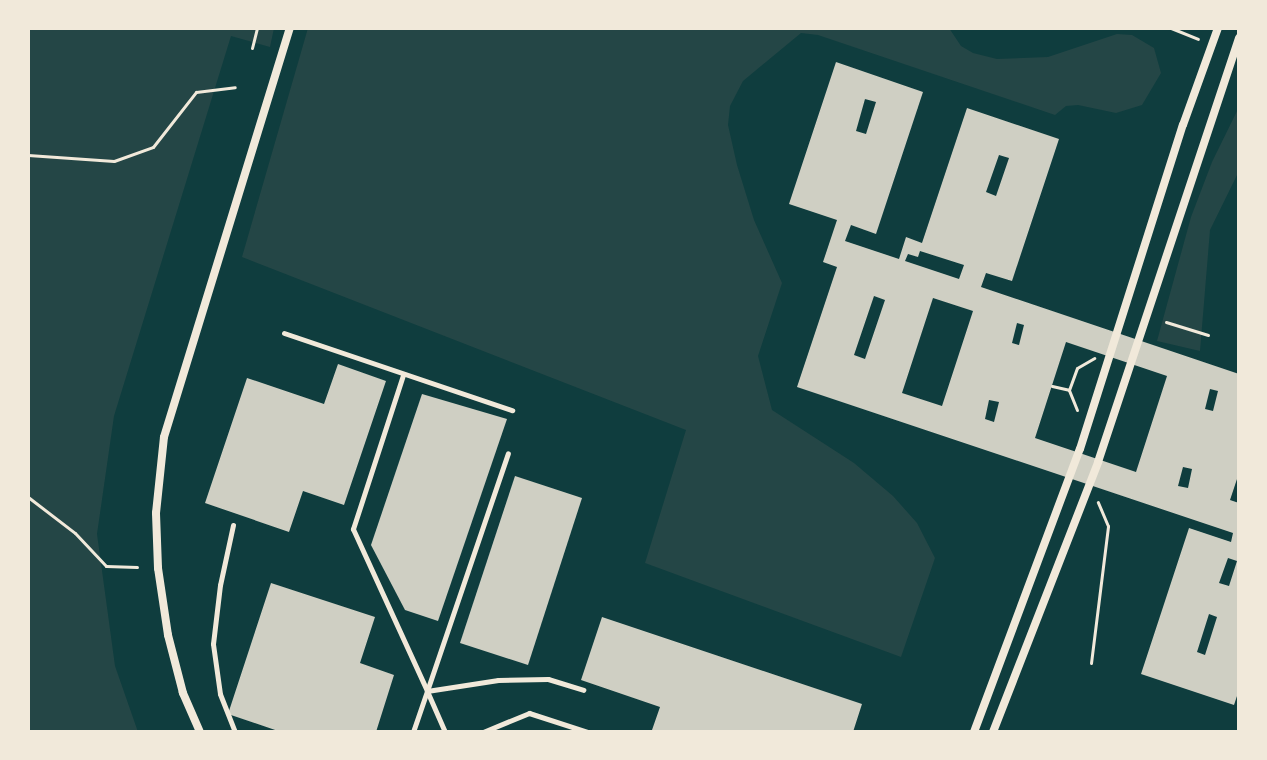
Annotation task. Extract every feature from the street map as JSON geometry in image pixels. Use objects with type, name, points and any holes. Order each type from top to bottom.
[{"type":"street","points":[[200,732],[183,693],[168,635],[158,568],[156,513],[164,437],[290,28]]},
{"type":"street","points":[[974,732],[1080,449],[1183,125],[1218,28]]},
{"type":"street","points":[[993,732],[1098,462],[1239,38]]},
{"type":"lane","points":[[284,333],[512,410]]},
{"type":"lane","points":[[403,375],[353,529],[445,732]]},
{"type":"lane","points":[[413,732],[508,453]]},
{"type":"lane","points":[[233,525],[220,585],[213,644],[220,694],[235,732]]},
{"type":"lane","points":[[427,691],[498,680],[548,679],[583,690]]},
{"type":"lane","points":[[483,732],[529,713],[588,732]]},
{"type":"path","points":[[252,48],[257,28]]},
{"type":"path","points":[[1171,28],[1198,39]]},
{"type":"path","points":[[28,155],[114,161],[153,147],[196,92],[235,87]]},
{"type":"path","points":[[1166,322],[1208,335]]},
{"type":"path","points":[[1078,414],[1069,390],[1077,368],[1097,356]]},
{"type":"path","points":[[1052,386],[1069,390]]},
{"type":"path","points":[[28,497],[44,507],[106,566],[137,567]]},
{"type":"path","points":[[1091,663],[1108,526],[1097,501]]},
{"type":"shaded area","points":[[28,28],[274,28],[270,47],[231,36],[114,416],[97,534],[115,666],[138,732],[28,732]]},
{"type":"shaded area","points":[[308,28],[949,28],[961,46],[973,53],[997,59],[1048,57],[1117,34],[1132,35],[1154,48],[1161,73],[1142,105],[1116,113],[1078,105],[1066,106],[1055,115],[818,35],[801,33],[743,81],[730,106],[728,125],[737,165],[754,220],[782,283],[758,356],[772,410],[854,463],[893,496],[917,523],[935,558],[901,657],[645,563],[686,430],[242,257]]},
{"type":"shaded area","points":[[1239,107],[1239,171],[1210,230],[1200,351],[1157,341],[1191,217],[1212,162]]},
{"type":"building","points":[[836,62],[923,92],[876,234],[851,225],[845,241],[899,259],[906,237],[922,243],[967,108],[1059,139],[1012,281],[986,273],[981,287],[1239,374],[1239,473],[1230,500],[1239,503],[1239,690],[1234,705],[1141,674],[1189,528],[1231,542],[1233,533],[797,387],[837,267],[823,262],[837,220],[789,204]],"holes":[[[865,99],[876,102],[866,134],[856,131]],[[999,155],[1009,158],[996,196],[986,192]],[[920,251],[964,265],[959,279],[905,261],[908,254],[918,257]],[[874,296],[885,300],[865,359],[854,355]],[[933,298],[973,311],[942,406],[902,393]],[[1017,323],[1024,325],[1019,345],[1012,343]],[[1066,342],[1167,376],[1136,472],[1035,438]],[[1210,389],[1218,391],[1213,411],[1205,409]],[[989,400],[999,402],[994,422],[985,419]],[[1183,467],[1192,469],[1188,488],[1178,486]],[[1228,558],[1237,561],[1229,586],[1219,583]],[[1209,614],[1217,617],[1205,655],[1197,652]]]},
{"type":"building","points":[[338,364],[386,381],[344,505],[303,491],[289,532],[205,503],[247,378],[324,404]]},
{"type":"building","points":[[422,394],[507,419],[438,621],[405,610],[371,545]]},
{"type":"building","points":[[515,476],[582,498],[528,665],[460,643]]},
{"type":"building","points":[[271,583],[375,617],[360,663],[394,675],[376,732],[281,732],[228,714]]},
{"type":"building","points":[[602,617],[862,704],[853,732],[652,730],[660,707],[581,680]]}]
